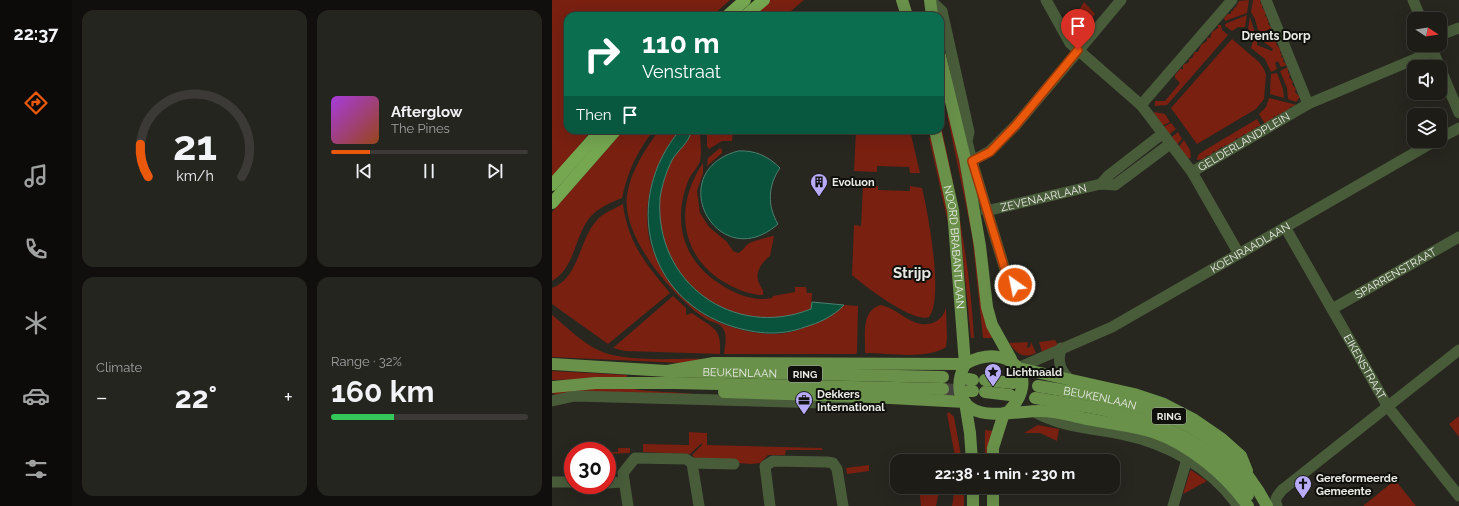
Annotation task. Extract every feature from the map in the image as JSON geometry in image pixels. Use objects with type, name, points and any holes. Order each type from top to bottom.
[{"type":"highway","points":[[732,12],[745,0]]},
{"type":"highway","points":[[750,12],[764,0]]},
{"type":"highway","points":[[552,185],[597,134]]},
{"type":"highway","points":[[552,203],[612,134]]},
{"type":"main road","points":[[902,0],[906,12]]},
{"type":"main road","points":[[930,0],[936,12]]},
{"type":"main road","name":"NOORD BRABANTLAAN","points":[[944,72],[965,159],[980,246],[987,307],[992,325],[1021,376],[1022,391],[1018,401],[1006,412],[994,441],[993,454]]},
{"type":"main road","name":"NOORD BRABANTLAAN","points":[[936,134],[953,210],[965,364]]},
{"type":"main road","points":[[946,364],[963,343]]},
{"type":"main road","points":[[667,371],[714,363],[965,364],[989,355],[1071,381],[1134,394],[1164,404],[1179,411],[1208,429],[1232,448],[1243,460],[1248,476]]},
{"type":"main road","name":"BEUKENLAAN","points":[[552,382],[572,384],[943,383],[667,371],[554,364]]},
{"type":"main road","points":[[965,364],[959,383],[960,393],[974,388],[1013,383]]},
{"type":"main road","points":[[675,383],[698,390],[712,392],[853,396],[950,401],[974,388],[1010,395]]},
{"type":"main road","name":"BEUKENLAAN","points":[[552,387],[572,384]]},
{"type":"main road","points":[[974,388],[971,409],[991,414],[1033,411],[1065,414],[1152,432],[1166,437],[1178,443],[1206,463],[1248,506]]},
{"type":"main road","points":[[971,454],[969,424],[974,388]]},
{"type":"main road","name":"BEUKENLAAN","points":[[1255,506],[1239,482],[1220,463],[1183,436],[1154,423],[1036,392],[1128,403],[1166,415],[1188,426],[1216,445],[1248,476],[1273,504]]},
{"type":"main road","points":[[950,401],[960,408],[969,424]]},
{"type":"main road","points":[[973,494],[973,506]]},
{"type":"main road","points":[[993,494],[993,506]]},
{"type":"street","name":"GELDERLANDPLEIN","points":[[1046,0],[1070,43],[1141,105],[1192,172],[1308,104],[1423,52]]},
{"type":"street","points":[[972,161],[990,152],[1016,125],[1121,0]]},
{"type":"street","points":[[1141,105],[1232,0]]},
{"type":"street","points":[[1266,0],[1308,104]]},
{"type":"street","points":[[1414,0],[1418,12]]},
{"type":"street","points":[[1447,32],[1459,28]]},
{"type":"street","points":[[944,38],[970,132],[967,141],[986,211],[1009,283],[1015,285]]},
{"type":"street","points":[[1434,52],[1459,113]]},
{"type":"street","points":[[1447,134],[1459,128]]},
{"type":"street","name":"ZEVENAARLAAN","points":[[1101,184],[1108,175],[1162,134]]},
{"type":"street","name":"ZEVENAARLAAN","points":[[986,211],[1101,184],[1115,184],[1170,144]]},
{"type":"street","name":"KOENRAADLAAN","points":[[1014,364],[1061,348],[1112,326],[1423,148]]},
{"type":"street","points":[[1192,172],[1239,254]]},
{"type":"street","name":"EIKENSTRAAT","points":[[1285,227],[1388,406],[1459,496]]},
{"type":"street","name":"SPARRENSTRAAT","points":[[1332,309],[1459,237]]},
{"type":"street","points":[[1061,348],[1059,364],[1062,372],[1071,381]]},
{"type":"street","points":[[1273,504],[1282,490],[1459,350]]},
{"type":"street","points":[[554,399],[575,396],[842,403],[853,396]]},
{"type":"street","points":[[1033,411],[1047,419],[1067,425],[1149,440],[1175,451],[1211,477],[1238,506]]},
{"type":"street","points":[[628,506],[624,482],[625,470],[637,458],[686,459],[692,463],[734,464]]},
{"type":"street","points":[[1173,506],[1187,459]]},
{"type":"street","points":[[770,506],[765,466],[769,462],[773,461],[833,463],[837,468],[843,506]]},
{"type":"street","points":[[692,463],[699,506]]},
{"type":"street","points":[[552,482],[564,482]]},
{"type":"street","points":[[616,482],[624,482]]},
{"type":"shaded area","points":[[552,0],[730,0],[716,12],[564,12],[564,134],[589,134],[552,179]]},
{"type":"shaded area","points":[[770,0],[804,0],[790,12],[756,12]]},
{"type":"shaded area","points":[[1249,0],[1247,13],[1225,21],[1224,18],[1228,14],[1231,14],[1231,11],[1233,11],[1239,1]]},
{"type":"shaded area","points":[[1253,0],[1261,0],[1260,3],[1263,4],[1262,7],[1266,13],[1265,16],[1268,17],[1268,24],[1272,28],[1263,32],[1258,30],[1251,12]]},
{"type":"shaded area","points":[[1084,2],[1095,14],[1087,24],[1079,10]]},
{"type":"shaded area","points":[[1247,15],[1245,27],[1238,27],[1232,31],[1225,26],[1225,24]]},
{"type":"shaded area","points":[[1250,17],[1257,39],[1253,40],[1252,33],[1248,29]]},
{"type":"shaded area","points":[[1218,25],[1221,25],[1222,30],[1228,35],[1167,105],[1155,106],[1155,101],[1165,101],[1180,83],[1175,78],[1175,75],[1180,69],[1183,69],[1183,65],[1189,62],[1189,59],[1192,58],[1195,52],[1198,52],[1201,45],[1207,41],[1207,38],[1210,38],[1212,32],[1218,28]]},
{"type":"shaded area","points":[[1273,30],[1273,36],[1276,37],[1275,40],[1277,41],[1276,44],[1281,50],[1281,57],[1284,58],[1283,61],[1287,65],[1281,67],[1278,61],[1275,63],[1277,69],[1271,72],[1265,59],[1251,48],[1253,41],[1257,41],[1257,45],[1272,51],[1273,49],[1261,40],[1264,34]]},
{"type":"shaded area","points":[[1232,39],[1259,62],[1264,69],[1266,75],[1264,99],[1256,109],[1197,144],[1171,108]]},
{"type":"shaded area","points":[[1288,67],[1288,73],[1290,74],[1289,77],[1296,89],[1295,92],[1300,97],[1296,102],[1288,99],[1287,88],[1280,71]]},
{"type":"shaded area","points":[[1277,73],[1283,89],[1284,98],[1270,94],[1271,74]]},
{"type":"shaded area","points":[[1269,98],[1297,105],[1290,107],[1289,110],[1286,110],[1285,112],[1282,112],[1281,115],[1278,114],[1277,117],[1274,116],[1273,119],[1270,119],[1270,121],[1265,124],[1259,114],[1266,107]]},
{"type":"shaded area","points":[[1154,112],[1165,114],[1170,122],[1160,127]]},
{"type":"shaded area","points":[[947,114],[951,117],[992,338],[983,338],[972,235]]},
{"type":"shaded area","points":[[1257,119],[1261,126],[1256,127],[1255,130],[1252,129],[1251,132],[1248,132],[1247,135],[1244,134],[1239,139],[1236,138],[1235,141],[1225,145],[1224,148],[1221,147],[1216,152],[1213,151],[1212,155],[1206,156],[1205,159],[1197,160],[1198,155],[1205,150]]},
{"type":"shaded area","points":[[1171,123],[1176,129],[1167,136],[1161,128]]},
{"type":"shaded area","points":[[1178,132],[1182,139],[1175,147],[1169,139]]},
{"type":"shaded area","points":[[620,134],[651,134],[634,162],[627,179],[622,198],[602,207],[592,215],[586,223],[566,268],[552,281],[552,212]]},
{"type":"shaded area","points":[[656,134],[677,134],[658,165],[650,191],[647,218],[649,238],[653,250],[666,273],[686,300],[705,315],[716,321],[741,330],[766,334],[787,333],[809,326],[829,316],[844,305],[858,306],[856,354],[724,354],[726,337],[722,327],[719,324],[706,319],[695,311],[665,281],[645,254],[630,224],[627,209],[627,195],[629,186],[635,169]]},
{"type":"shaded area","points":[[677,134],[690,134],[689,138],[672,160],[664,179],[660,198],[662,228],[670,255],[685,278],[704,297],[727,310],[754,317],[782,317],[811,309],[812,302],[844,305],[831,316],[821,321],[796,330],[770,333],[734,327],[704,314],[680,295],[663,271],[652,244],[648,216],[651,186],[662,157]]},
{"type":"shaded area","points":[[690,134],[700,134],[701,157],[689,179],[684,194],[681,209],[681,224],[689,251],[697,263],[707,274],[720,284],[738,294],[752,298],[772,298],[773,296],[795,292],[795,287],[806,287],[807,293],[812,293],[811,309],[782,317],[754,317],[727,310],[704,297],[684,278],[670,255],[661,228],[660,198],[664,179],[672,160],[689,138]]},
{"type":"shaded area","points":[[707,134],[733,134],[732,141],[722,141],[709,149],[707,146]]},
{"type":"shaded area","points":[[856,134],[911,134],[920,173],[910,173],[909,167],[877,166],[877,172],[854,171]]},
{"type":"shaded area","points":[[941,134],[943,134],[962,229],[974,338],[971,338],[961,237]]},
{"type":"shaded area","points":[[933,137],[950,213],[949,227],[929,138]]},
{"type":"shaded area","points":[[1184,140],[1190,150],[1191,158],[1187,158],[1177,149]]},
{"type":"shaded area","points":[[720,148],[722,153],[707,166],[708,158]]},
{"type":"shaded area","points":[[738,151],[756,153],[766,157],[780,168],[773,181],[770,196],[774,217],[778,224],[756,237],[736,238],[719,230],[707,215],[701,197],[703,179],[715,162]]},
{"type":"shaded area","points":[[703,163],[703,173],[697,191],[700,213],[709,227],[727,242],[733,251],[738,253],[750,243],[774,236],[770,256],[762,264],[758,271],[758,279],[763,295],[742,291],[722,281],[708,270],[697,257],[690,242],[686,227],[685,211],[688,195],[694,179]]},
{"type":"shaded area","points":[[863,186],[878,186],[878,190],[910,191],[910,186],[922,188],[931,234],[935,274],[933,307],[929,317],[912,315],[901,309],[878,295],[852,275],[854,225],[861,226]]},
{"type":"shaded area","points":[[623,204],[629,230],[639,252],[670,293],[608,344],[552,304],[552,288],[561,283],[574,267],[586,238],[597,220],[605,213]]},
{"type":"shaded area","points":[[673,296],[686,308],[686,315],[692,313],[714,329],[719,338],[720,354],[625,351],[613,348]]},
{"type":"shaded area","points":[[881,305],[920,324],[927,324],[937,321],[942,316],[946,307],[946,347],[938,351],[918,355],[865,353],[865,331],[867,318],[874,308]]},
{"type":"shaded area","points":[[552,315],[586,343],[609,354],[621,357],[650,359],[704,359],[681,363],[552,357]]},
{"type":"shaded area","points":[[1055,340],[1058,345],[1042,352],[1039,342]]},
{"type":"shaded area","points":[[1028,342],[1027,348],[1030,347],[1031,342],[1036,353],[1027,356],[1018,353],[1009,343]]},
{"type":"shaded area","points":[[552,371],[627,375],[627,378],[552,380]]},
{"type":"shaded area","points":[[627,388],[701,395],[556,395],[552,393],[552,389]]},
{"type":"shaded area","points":[[949,412],[954,417],[961,454],[955,454],[947,414]]},
{"type":"shaded area","points":[[1459,416],[1459,437],[1449,424]]},
{"type":"shaded area","points":[[1038,425],[1059,429],[1057,441],[1040,433],[1024,433]]},
{"type":"shaded area","points":[[985,430],[993,431],[990,454],[985,454]]},
{"type":"shaded area","points":[[689,432],[707,433],[707,445],[822,448],[822,450],[786,450],[785,455],[768,455],[760,463],[751,464],[697,460],[692,455],[702,445],[702,443],[690,454],[643,452],[643,444],[689,445]]},
{"type":"shaded area","points":[[618,448],[630,448],[630,453],[616,454],[616,452],[618,452]]},
{"type":"shaded area","points":[[869,465],[869,471],[847,474],[846,468]]},
{"type":"shaded area","points":[[1191,470],[1207,481],[1183,494],[1190,471]]},
{"type":"shaded area","points":[[1395,480],[1416,506],[1363,506]]},
{"type":"shaded area","points":[[920,494],[939,494],[936,506],[921,506]]},
{"type":"shaded area","points":[[954,494],[964,494],[964,506],[952,506]]},
{"type":"tunnel","points":[[943,389],[969,391]]},
{"type":"place","name":"Evoluon","points":[[819,197]]},
{"type":"place","name":"Lichtnaald","points":[[993,387]]},
{"type":"place","name":"Dekkers International","points":[[804,415]]},
{"type":"place","name":"Gereformeerde Gemeente","points":[[1303,499]]},
{"type":"district","name":"Drents Dorp","points":[[1276,36]]},
{"type":"district","name":"Strijp","points":[[912,273]]},
{"type":"route","points":[[1015,285],[1009,283],[972,161],[990,152],[1016,125],[1078,50]]}]
